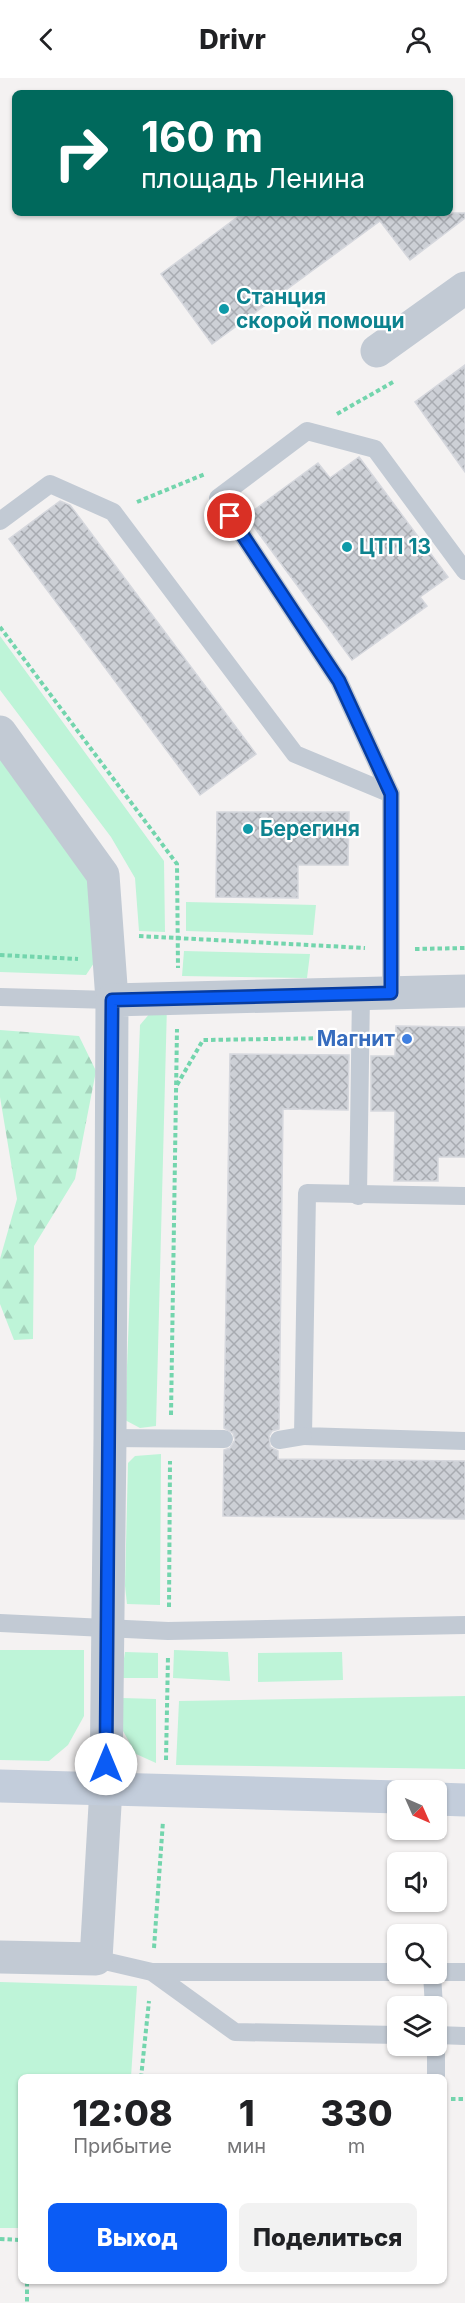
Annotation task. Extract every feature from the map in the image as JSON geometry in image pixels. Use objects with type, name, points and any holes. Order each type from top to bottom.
[{"type":"main road","points":[[0,1786],[387,1797]]},
{"type":"main road","points":[[447,1799],[465,1800]]},
{"type":"street","points":[[377,351],[465,288]]},
{"type":"street","points":[[0,732],[103,875],[112,1000],[106,1788],[96,1959],[0,1957]]},
{"type":"street","points":[[112,1000],[178,998],[371,1002],[465,992]]},
{"type":"lane","points":[[358,1196],[371,1002],[391,949],[391,794],[339,681],[218,498],[307,431],[375,449],[465,571]]},
{"type":"lane","points":[[0,521],[50,484],[113,512],[295,754],[391,794]]},
{"type":"lane","points":[[0,997],[112,1000]]},
{"type":"lane","points":[[303,1437],[307,1193],[358,1196],[465,1196]]},
{"type":"lane","points":[[279,1440],[303,1437],[465,1441]]},
{"type":"lane","points":[[110,1438],[224,1439]]},
{"type":"lane","points":[[0,1623],[168,1630],[465,1625]]},
{"type":"lane","points":[[96,1959],[152,1972],[387,1972]]},
{"type":"lane","points":[[152,1972],[235,2032],[387,2035]]},
{"type":"lane","points":[[447,1972],[465,1972]]},
{"type":"lane","points":[[447,2035],[465,2036]]},
{"type":"lane","points":[[436,2056],[436,2074]]},
{"type":"path","points":[[0,627],[177,864],[178,998],[166,1789],[141,2074]]},
{"type":"path","points":[[0,955],[93,960],[107,934],[391,949],[465,948]]},
{"type":"path","points":[[176,1085],[203,1040],[342,1038],[371,1002]]},
{"type":"path","points":[[447,2099],[465,2099]]},
{"type":"path","points":[[0,2239],[18,2240]]},
{"type":"path","points":[[27,2284],[27,2303]]},
{"type":"green space","points":[[0,636],[164,861],[165,932],[139,931],[135,878],[111,837],[0,690]]},
{"type":"green space","points":[[0,751],[93,882],[98,957],[86,975],[0,972]]},
{"type":"green space","points":[[186,902],[316,905],[313,935],[186,931]]},
{"type":"green space","points":[[184,951],[310,954],[307,978],[182,976]]},
{"type":"green space","points":[[167,1005],[156,1426],[140,1428],[125,1420],[140,1025],[151,1012]]},
{"type":"green space","points":[[0,1030],[79,1036],[96,1071],[75,1179],[34,1246],[33,1339],[14,1340],[0,1304],[0,1259],[17,1199],[0,1097]]},
{"type":"green space","points":[[161,1454],[160,1605],[127,1604],[125,1586],[128,1463],[135,1456]]},
{"type":"green space","points":[[0,1650],[84,1650],[84,1716],[68,1745],[49,1761],[0,1760]]},
{"type":"green space","points":[[174,1650],[228,1652],[230,1681],[173,1678]]},
{"type":"green space","points":[[125,1652],[158,1653],[158,1678],[121,1678]]},
{"type":"green space","points":[[342,1652],[343,1680],[258,1682],[258,1653]]},
{"type":"green space","points":[[465,1696],[465,1769],[176,1765],[179,1701]]},
{"type":"green space","points":[[122,1698],[156,1699],[156,1763],[136,1754],[123,1731]]},
{"type":"green space","points":[[0,1982],[137,1986],[131,2074],[18,2074],[18,2228],[0,2228]]},
{"type":"building","name":"Станция скорой помощи","points":[[453,213],[465,213],[465,218],[410,260],[380,221],[212,344],[161,274],[239,216],[453,216]]},
{"type":"building","points":[[465,365],[465,472],[415,402]]},
{"type":"building","name":"ЦТП 13","points":[[359,457],[448,577],[420,597],[427,606],[352,660],[246,516],[318,463],[330,478]]},
{"type":"building","points":[[60,501],[70,505],[256,754],[200,795],[9,539]]},
{"type":"building","points":[[217,812],[349,812],[348,865],[298,865],[298,898],[216,897]]},
{"type":"building","points":[[396,1026],[465,1027],[465,1157],[438,1157],[438,1181],[394,1181],[395,1111],[371,1111],[371,1056],[395,1056]]},
{"type":"building","points":[[230,1054],[349,1055],[348,1110],[283,1109],[279,1429],[272,1431],[269,1436],[270,1447],[278,1451],[278,1459],[465,1461],[465,1519],[223,1516],[224,1450],[230,1448],[235,1440],[233,1433],[224,1428]]},
{"type":"place","name":"Станция скорой помощи","points":[[224,309]]},
{"type":"place","name":"ЦТП 13","points":[[347,547]]},
{"type":"place","name":"Берегиня","points":[[248,829]]},
{"type":"place","name":"Магнит","points":[[407,1039]]},
{"type":"route","points":[[106,1764],[112,1000],[391,993],[391,794],[339,681],[230,516]]}]
